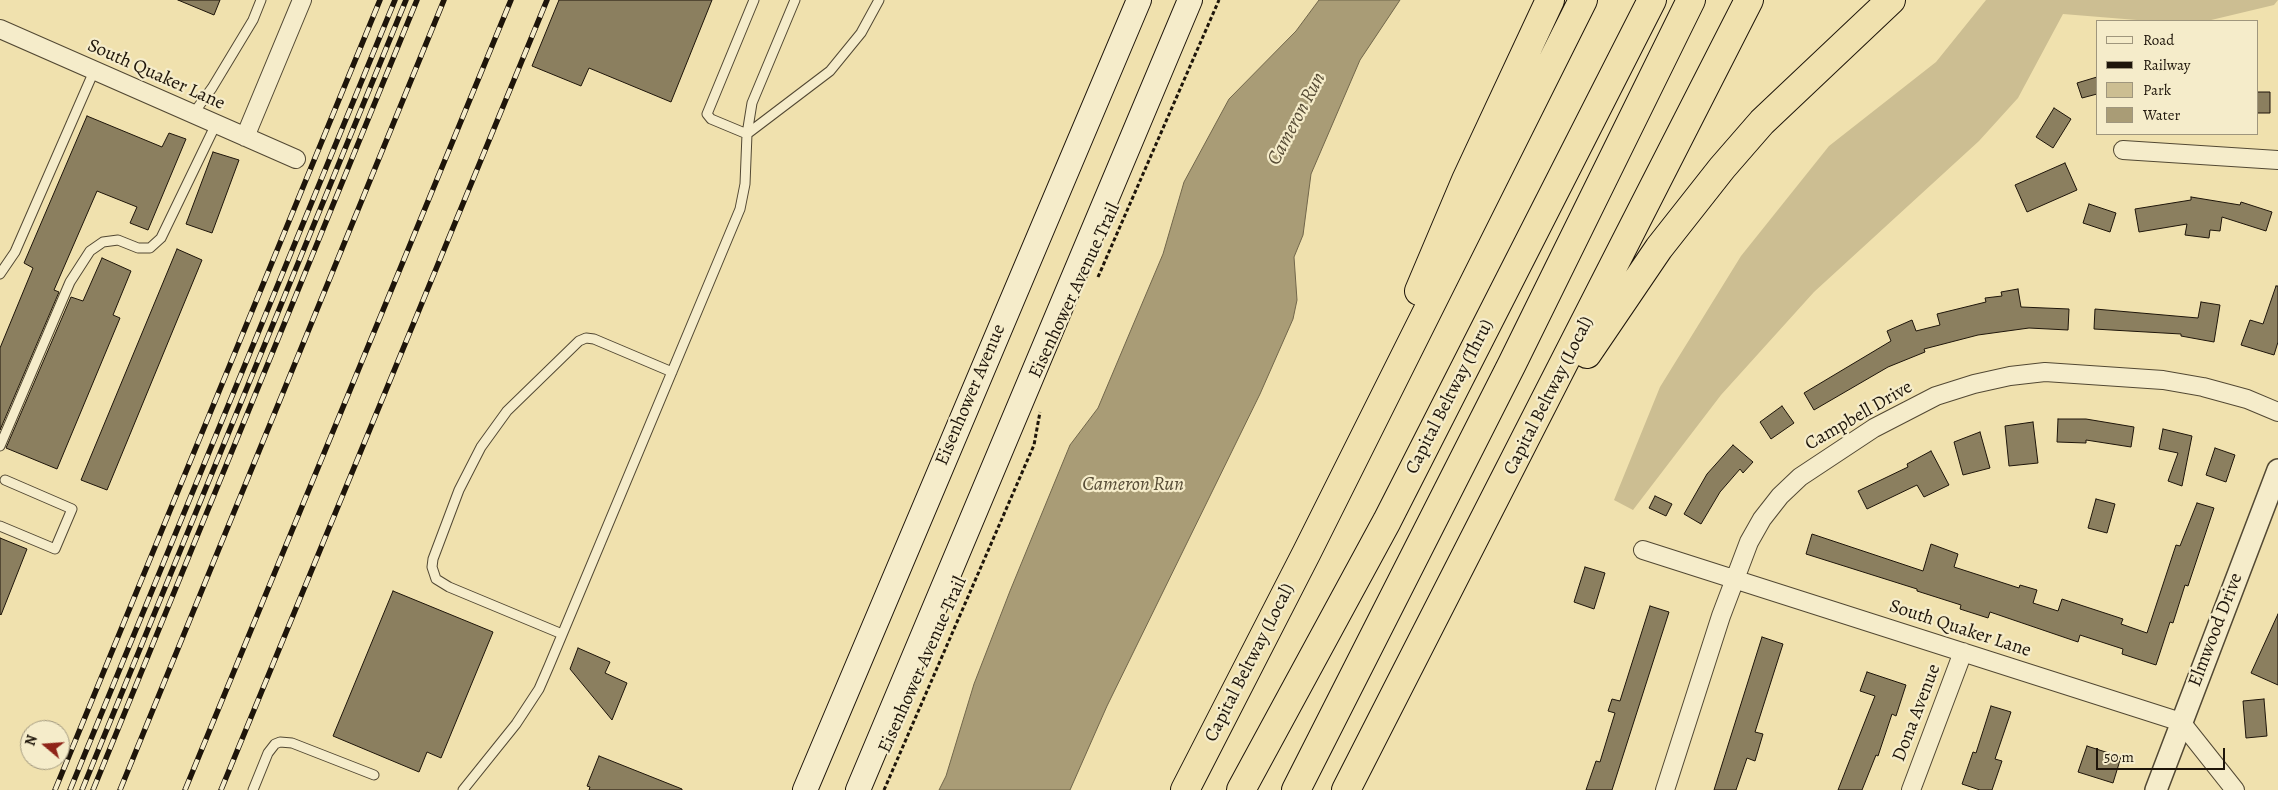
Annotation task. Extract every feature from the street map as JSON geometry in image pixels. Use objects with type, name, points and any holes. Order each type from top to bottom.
[{"type":"highway","points":[[1307,552],[1466,180],[1550,0]]},
{"type":"highway","name":"Capital Beltway (Local)","points":[[1185,790],[1307,552],[1583,0]]},
{"type":"highway","name":"Capital Beltway (Thru)","points":[[1241,790],[1386,521],[1652,0]]},
{"type":"highway","points":[[1296,790],[1512,364],[1690,0]]},
{"type":"highway","name":"Capital Beltway (Local)","points":[[1346,790],[1511,470],[1749,0]]},
{"type":"highway","points":[[1511,470],[1622,301],[1688,209],[1762,122],[1891,0]]},
{"type":"highway","points":[[1847,42],[1907,0]]},
{"type":"main road","name":"Eisenhower Avenue","points":[[805,790],[1139,0]]},
{"type":"main road","points":[[858,790],[1190,0]]},
{"type":"street","points":[[245,137],[302,0]]},
{"type":"street","name":"South Quaker Lane","points":[[0,29],[296,159]]},
{"type":"street","points":[[2123,150],[2278,160]]},
{"type":"street","name":"Campbell Drive","points":[[1665,790],[1721,616],[1749,542],[1762,519],[1780,496],[1800,477],[1874,428],[1936,396],[1974,384],[2010,376],[2045,372],[2163,380],[2203,387],[2247,399],[2278,412]]},
{"type":"street","name":"Elmwood Drive","points":[[2156,790],[2278,470]]},
{"type":"street","name":"South Quaker Lane","points":[[1643,550],[2181,722]]},
{"type":"street","name":"Dona Avenue","points":[[1911,790],[1963,652]]},
{"type":"street","points":[[2181,722],[2235,790]]},
{"type":"lane","points":[[193,114],[212,88],[253,20],[261,0]]},
{"type":"lane","points":[[748,134],[712,119],[707,114],[754,0]]},
{"type":"lane","points":[[463,790],[510,733],[534,696],[562,634],[740,210],[745,184],[748,134],[754,97],[794,0]]},
{"type":"lane","points":[[748,134],[830,71],[861,33],[879,0]]},
{"type":"lane","points":[[0,274],[15,252],[94,70]]},
{"type":"lane","points":[[0,446],[70,282],[90,252],[103,242],[118,240],[138,248],[150,248],[161,238],[216,124]]},
{"type":"lane","points":[[562,634],[449,587],[436,579],[432,567],[433,559],[459,490],[481,447],[507,411],[579,340],[586,338],[594,339],[672,372]]},
{"type":"lane","points":[[0,526],[55,549],[72,509],[5,480]]},
{"type":"lane","points":[[253,790],[268,753],[280,742],[292,743],[374,775]]},
{"type":"path","name":"Eisenhower Avenue Trail","points":[[1097,278],[1219,0]]},
{"type":"path","name":"Eisenhower Avenue Trail","points":[[884,790],[1034,445],[1040,410]]},
{"type":"green space","points":[[1986,0],[2278,0],[2274,5],[2211,20],[2137,20],[2063,14],[2018,98],[1979,141],[1814,292],[1721,395],[1633,510],[1614,500],[1660,387],[1741,256],[1829,146],[1936,62]]},
{"type":"water","name":"Cameron Run","points":[[1319,0],[1400,0],[1360,60],[1311,174],[1303,235],[1294,257],[1297,300],[1293,319],[1260,394],[1107,706],[1070,790],[939,790],[946,776],[974,684],[1010,591],[1070,445],[1098,408],[1163,254],[1184,182],[1229,99],[1296,31]]},
{"type":"building","points":[[178,0],[220,0],[214,15]]},
{"type":"building","points":[[559,0],[712,0],[671,102],[589,68],[581,86],[532,66]]},
{"type":"building","points":[[2096,77],[2096,94],[2082,98],[2077,83]]},
{"type":"building","points":[[2258,92],[2270,92],[2270,113],[2258,113]]},
{"type":"building","points":[[2054,108],[2071,119],[2053,148],[2036,137]]},
{"type":"building","points":[[87,116],[162,147],[169,133],[186,139],[148,230],[130,223],[137,207],[97,191],[54,290],[59,292],[0,430],[0,348],[33,268],[24,263]]},
{"type":"building","points":[[213,152],[239,160],[212,233],[186,224]]},
{"type":"building","points":[[2065,163],[2077,190],[2027,212],[2015,185]]},
{"type":"building","points":[[2191,197],[2240,205],[2241,202],[2272,212],[2266,231],[2222,217],[2220,231],[2210,230],[2209,238],[2185,235],[2187,224],[2139,232],[2135,209],[2191,200]]},
{"type":"building","points":[[2089,204],[2116,213],[2110,232],[2083,223]]},
{"type":"building","points":[[177,249],[202,260],[107,490],[81,480]]},
{"type":"building","points":[[102,258],[131,271],[113,315],[120,318],[57,469],[6,448],[71,297],[83,301]]},
{"type":"building","points":[[2276,286],[2278,286],[2278,342],[2274,355],[2241,345],[2250,320],[2263,324]]},
{"type":"building","points":[[2018,289],[2021,307],[2069,309],[2068,330],[2029,328],[1978,335],[1924,349],[1925,352],[1888,367],[1814,410],[1804,393],[1891,341],[1887,331],[1912,320],[1916,331],[1940,325],[1937,314],[1986,302],[1985,298],[2002,296],[2001,292]]},
{"type":"building","points":[[2201,302],[2220,305],[2214,342],[2181,336],[2181,334],[2094,329],[2095,309],[2198,318]]},
{"type":"building","points":[[1782,406],[1794,423],[1771,439],[1760,422]]},
{"type":"building","points":[[2058,419],[2086,419],[2134,427],[2131,447],[2086,440],[2086,443],[2057,442]]},
{"type":"building","points":[[2033,422],[2038,463],[2009,466],[2005,426]]},
{"type":"building","points":[[2163,429],[2192,436],[2182,486],[2168,481],[2178,453],[2159,449]]},
{"type":"building","points":[[1980,432],[1990,468],[1963,475],[1954,442]]},
{"type":"building","points":[[1733,445],[1753,462],[1743,473],[1740,469],[1720,492],[1701,524],[1684,514],[1707,474]]},
{"type":"building","points":[[2215,448],[2235,455],[2226,482],[2206,475]]},
{"type":"building","points":[[1931,451],[1949,485],[1924,497],[1917,485],[1867,509],[1858,491],[1908,467],[1907,464]]},
{"type":"building","points":[[1655,496],[1672,504],[1666,516],[1649,508]]},
{"type":"building","points":[[2096,499],[2115,504],[2107,533],[2088,528]]},
{"type":"building","points":[[2197,503],[2214,508],[2188,586],[2185,585],[2173,623],[2170,622],[2156,665],[2122,654],[2123,649],[2080,635],[2078,642],[1990,612],[1988,618],[1960,609],[1961,605],[1917,591],[1917,589],[1806,554],[1812,534],[1923,571],[1931,544],[1958,554],[1954,567],[2019,588],[2020,585],[2037,590],[2033,603],[2058,611],[2062,599],[2123,619],[2121,624],[2147,633],[2176,545],[2180,546]]},
{"type":"building","points":[[0,538],[27,549],[1,615],[0,614]]},
{"type":"building","points":[[1585,567],[1605,573],[1594,609],[1574,602]]},
{"type":"building","points":[[393,591],[493,632],[441,758],[427,752],[419,772],[333,736]]},
{"type":"building","points":[[1650,606],[1669,612],[1612,790],[1586,790],[1596,761],[1600,762],[1615,713],[1608,711],[1612,699],[1620,701]]},
{"type":"building","points":[[2278,614],[2278,685],[2251,673]]},
{"type":"building","points":[[1762,637],[1783,644],[1755,732],[1763,734],[1755,761],[1747,758],[1736,790],[1714,790]]},
{"type":"building","points":[[578,648],[610,662],[605,673],[627,683],[612,720],[570,669]]},
{"type":"building","points":[[1867,672],[1906,685],[1896,716],[1892,714],[1878,756],[1876,755],[1862,790],[1838,790],[1875,696],[1860,691]]},
{"type":"building","points":[[2264,699],[2267,736],[2246,738],[2243,701]]},
{"type":"building","points":[[1991,706],[2011,712],[1995,759],[2002,761],[1992,790],[1980,790],[1962,784],[1973,752],[1976,753]]},
{"type":"building","points":[[2087,746],[2121,757],[2113,783],[2078,772]]},
{"type":"building","points":[[599,756],[682,790],[589,790],[590,787],[587,786]]},
{"type":"railway","points":[[55,790],[380,0]]},
{"type":"railway","points":[[70,790],[395,0]]},
{"type":"railway","points":[[82,790],[406,0]]},
{"type":"railway","points":[[93,790],[417,0]]},
{"type":"railway","points":[[120,790],[444,0]]},
{"type":"railway","points":[[185,790],[511,0]]},
{"type":"railway","points":[[221,790],[547,0]]}]
